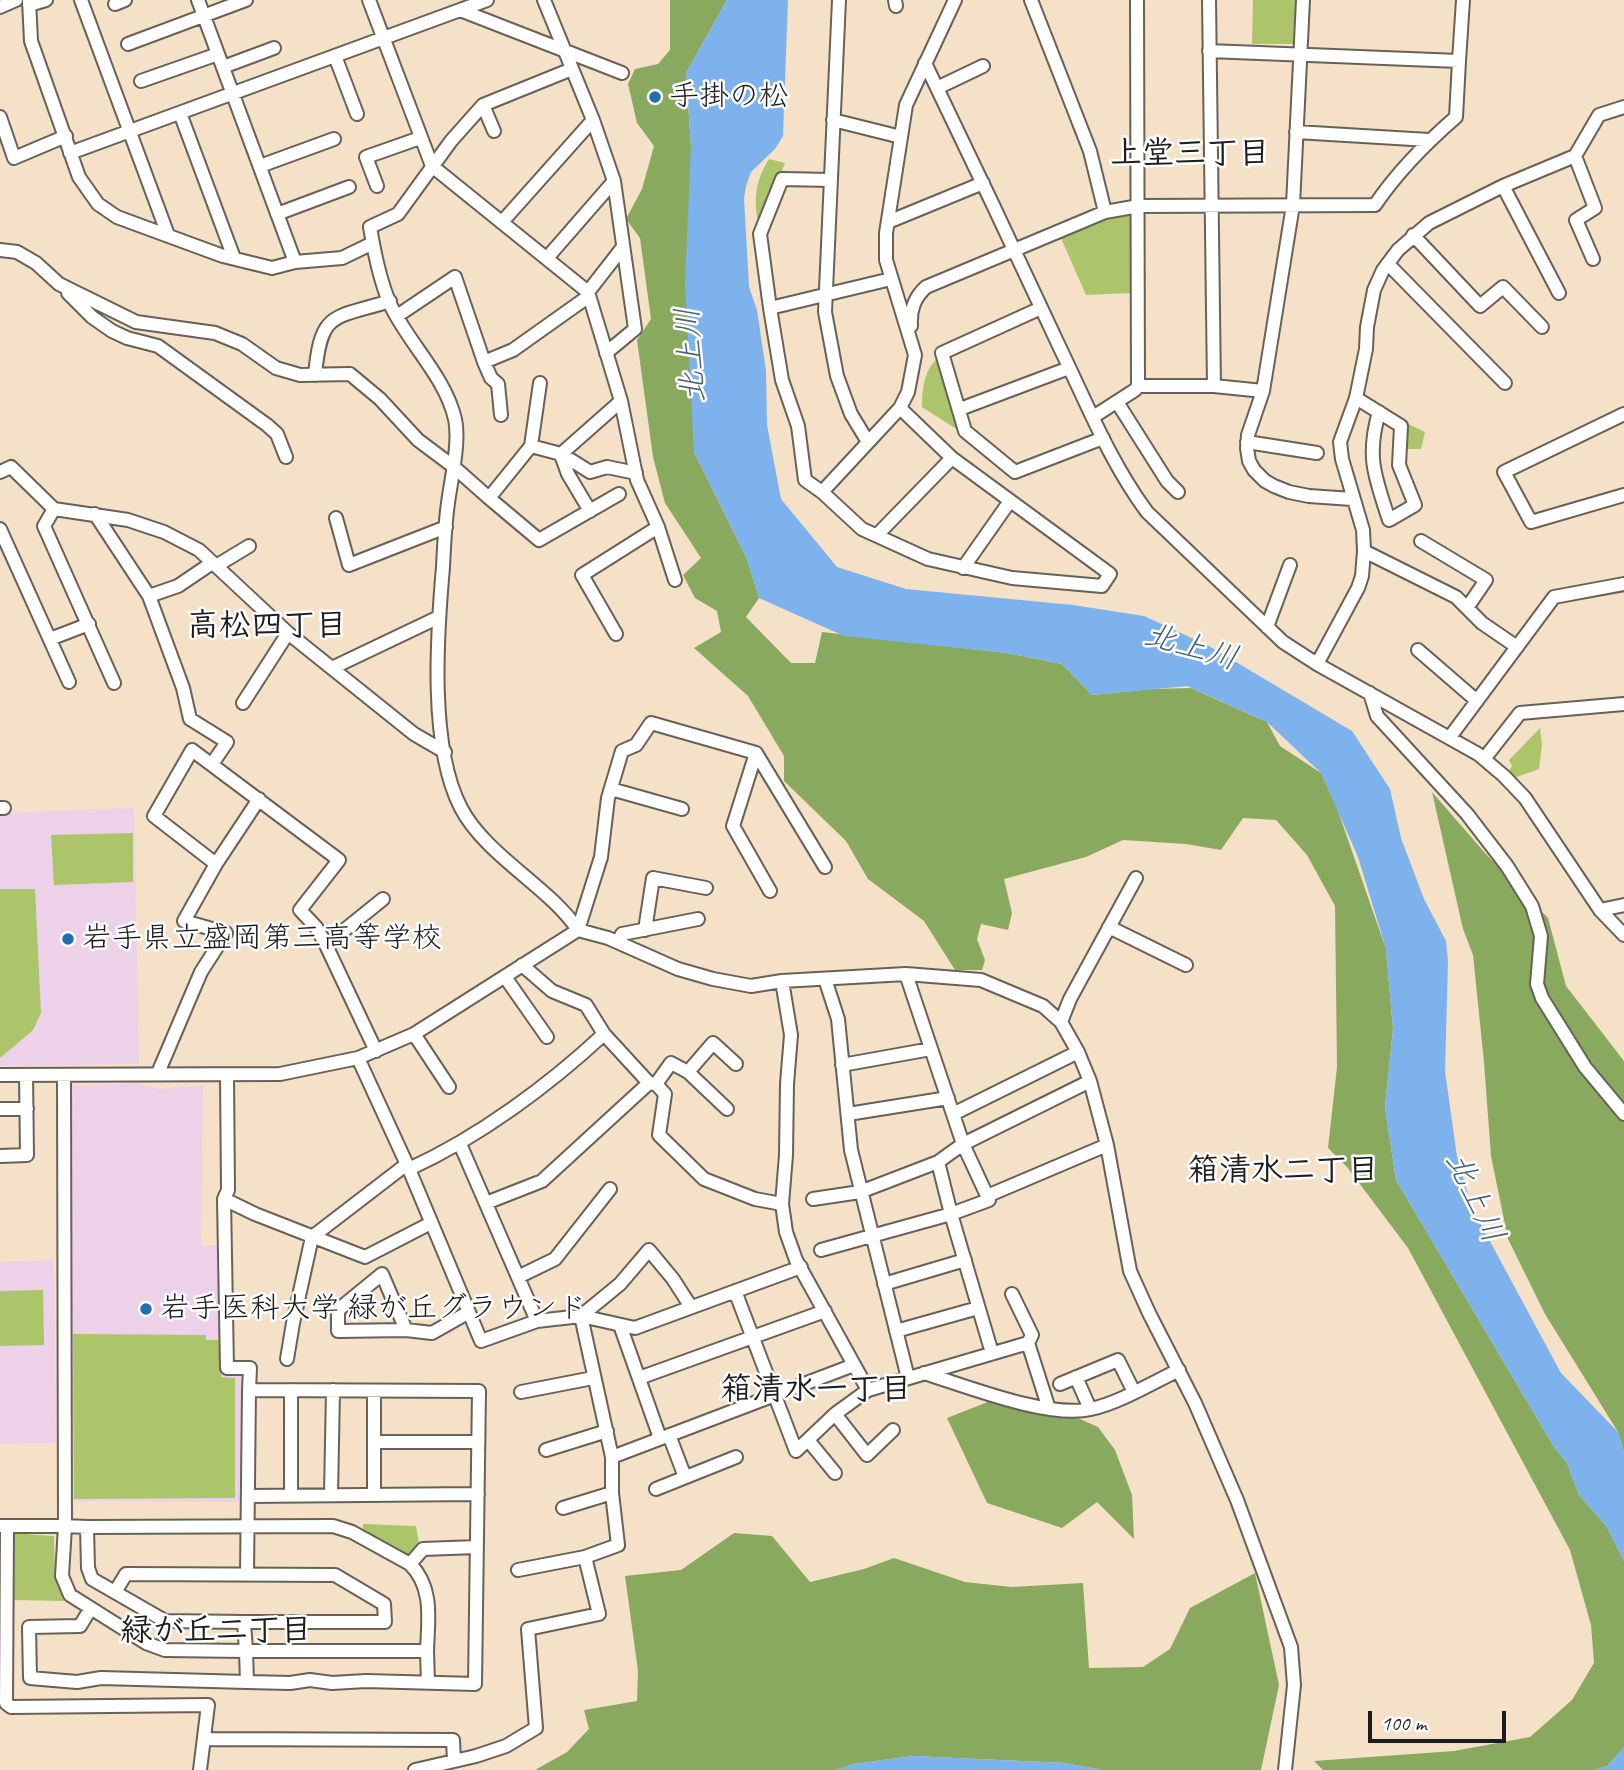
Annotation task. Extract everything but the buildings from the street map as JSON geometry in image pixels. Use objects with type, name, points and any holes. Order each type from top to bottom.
[{"type":"street","points":[[0,7],[16,0]]},
{"type":"street","points":[[46,0],[29,3],[31,41],[79,177],[98,204],[117,217],[234,258],[271,268],[295,262],[342,258],[373,243]]},
{"type":"street","points":[[81,0],[168,235]]},
{"type":"street","points":[[198,0],[295,262]]},
{"type":"street","points":[[128,44],[246,0]]},
{"type":"street","points":[[369,0],[432,166],[588,294],[621,401],[636,473],[675,580]]},
{"type":"street","points":[[70,153],[487,0]]},
{"type":"street","points":[[544,0],[593,120],[614,181],[635,329],[606,353]]},
{"type":"street","points":[[839,0],[827,294],[828,332],[836,376],[851,414],[868,442]]},
{"type":"street","points":[[822,492],[901,408],[914,367],[915,355],[886,260],[888,222],[906,105],[955,0]]},
{"type":"street","points":[[1031,0],[1090,151],[1105,212]]},
{"type":"street","points":[[1137,0],[1138,386]]},
{"type":"street","points":[[1209,0],[1214,386]]},
{"type":"street","points":[[1303,0],[1298,54],[1293,205],[1263,391],[1247,442],[1249,461],[1265,481],[1289,492],[1353,499]]},
{"type":"street","points":[[911,341],[910,313],[918,294],[926,287],[1105,212],[1139,206],[1376,205],[1391,182],[1429,140],[1456,117],[1463,0]]},
{"type":"street","points":[[460,10],[622,73]]},
{"type":"street","points":[[223,67],[274,48]]},
{"type":"street","points":[[1209,51],[1459,61]]},
{"type":"street","points":[[141,81],[218,54]]},
{"type":"street","points":[[335,56],[357,114]]},
{"type":"street","points":[[925,64],[1015,249],[1102,438],[1130,489],[1147,512],[1283,642],[1484,759],[1525,798],[1600,910],[1624,935]]},
{"type":"street","points":[[937,88],[983,66]]},
{"type":"street","points":[[572,69],[483,105],[432,166],[398,214],[370,226],[390,301],[441,385],[456,420],[439,617],[439,728],[450,782],[468,821],[516,870],[570,918],[578,930],[618,943],[678,969],[751,986],[782,981],[906,974],[981,980],[1043,1006],[1060,1022],[1078,1052],[1090,1081],[1107,1144],[1130,1270],[1179,1370],[1237,1500],[1291,1647],[1294,1685],[1285,1770]]},
{"type":"street","points":[[483,105],[494,131]]},
{"type":"street","points":[[1317,664],[1358,588],[1364,551],[1363,530],[1342,459],[1340,442],[1356,398],[1374,290],[1388,264],[1413,235],[1429,223],[1503,186],[1575,156],[1598,115],[1624,107]]},
{"type":"street","points":[[180,113],[234,258]]},
{"type":"street","points":[[0,117],[14,158],[66,136]]},
{"type":"street","points":[[502,222],[593,120]]},
{"type":"street","points":[[834,120],[901,137]]},
{"type":"street","points":[[1296,132],[1429,140]]},
{"type":"street","points":[[377,186],[366,157],[420,138]]},
{"type":"street","points":[[260,166],[334,139]]},
{"type":"street","points":[[1575,156],[1595,208],[1576,220],[1593,259]]},
{"type":"street","points":[[831,180],[782,179],[760,234],[782,380],[798,426],[805,480],[862,529],[928,559],[1012,578],[1102,586],[1110,574],[952,458],[901,408]]},
{"type":"street","points":[[547,258],[614,181]]},
{"type":"street","points":[[888,222],[983,183]]},
{"type":"street","points":[[1503,186],[1559,293]]},
{"type":"street","points":[[277,214],[349,187]]},
{"type":"street","points":[[1413,235],[1480,306],[1503,287],[1542,327]]},
{"type":"street","points":[[484,362],[513,350],[588,294],[623,247]]},
{"type":"street","points":[[0,250],[17,252],[36,263],[92,317],[127,338],[158,346],[267,425],[277,434],[286,457]]},
{"type":"street","points":[[1388,264],[1505,383]]},
{"type":"street","points":[[397,316],[455,277],[484,362],[491,378],[498,384],[501,415]]},
{"type":"street","points":[[770,308],[891,279]]},
{"type":"street","points":[[58,284],[136,322],[215,333],[242,344],[276,368],[300,375],[350,374],[380,399],[418,440],[454,467],[539,540],[619,495]]},
{"type":"street","points":[[315,375],[317,347],[323,331],[333,318],[390,301]]},
{"type":"street","points":[[1041,308],[942,353],[965,431],[1015,472],[1102,438]]},
{"type":"street","points":[[960,409],[1069,368]]},
{"type":"street","points":[[489,498],[531,446],[540,383]]},
{"type":"street","points":[[1093,417],[1138,386],[1214,386],[1263,391]]},
{"type":"street","points":[[1356,398],[1401,426],[1399,465],[1415,505],[1389,520],[1372,470],[1372,436],[1378,412]]},
{"type":"street","points":[[562,458],[621,401]]},
{"type":"street","points":[[1117,402],[1167,481],[1178,492]]},
{"type":"street","points":[[1624,414],[1504,472],[1531,522],[1624,495]]},
{"type":"street","points":[[1247,442],[1317,453]]},
{"type":"street","points":[[531,446],[571,460],[590,472],[607,467],[636,473]]},
{"type":"street","points":[[562,458],[590,511]]},
{"type":"street","points":[[877,536],[952,458]]},
{"type":"street","points":[[0,472],[11,467],[54,509],[128,520],[164,532],[199,550],[288,633],[414,734],[445,752]]},
{"type":"street","points":[[962,568],[1010,501]]},
{"type":"street","points":[[54,509],[44,526],[114,683]]},
{"type":"street","points":[[95,514],[149,596],[183,688],[190,719],[228,742],[212,764]]},
{"type":"street","points":[[336,518],[349,565],[446,527]]},
{"type":"street","points":[[616,634],[582,575],[657,527]]},
{"type":"street","points":[[0,529],[69,682]]},
{"type":"street","points":[[1421,541],[1486,580],[1467,608]]},
{"type":"street","points":[[149,596],[178,586],[249,546]]},
{"type":"street","points":[[1364,551],[1456,597],[1482,623],[1517,648]]},
{"type":"street","points":[[1267,627],[1290,565]]},
{"type":"street","points":[[1450,737],[1555,597],[1624,584]]},
{"type":"street","points":[[332,668],[439,617]]},
{"type":"street","points":[[50,639],[89,624]]},
{"type":"street","points":[[243,703],[288,633]]},
{"type":"street","points":[[1418,650],[1477,701]]},
{"type":"street","points":[[1370,693],[1377,716],[1467,814],[1507,866],[1532,906],[1541,936],[1537,984],[1542,998],[1585,1067],[1624,1114]]},
{"type":"street","points":[[1484,759],[1520,713],[1624,704]]},
{"type":"street","points":[[0,1075],[279,1074],[358,1058],[414,1034],[578,930],[601,857],[611,789],[622,751],[636,745],[650,723],[756,753],[825,867]]},
{"type":"street","points":[[216,864],[154,816],[192,750],[339,860],[300,911],[316,927],[326,945],[376,1051]]},
{"type":"street","points":[[756,753],[733,827],[770,891]]},
{"type":"street","points":[[611,789],[682,808]]},
{"type":"street","points":[[158,1073],[201,972],[226,933],[184,921],[216,864],[259,799]]},
{"type":"street","points":[[645,930],[653,878],[706,888]]},
{"type":"street","points":[[1060,1022],[1136,878]]},
{"type":"street","points":[[326,945],[383,899]]},
{"type":"street","points":[[1600,910],[1624,905]]},
{"type":"street","points":[[618,943],[622,934],[698,919]]},
{"type":"street","points":[[1109,927],[1185,965]]},
{"type":"street","points":[[522,965],[552,991],[586,1005],[604,1034],[665,1094],[659,1135],[704,1179],[755,1199],[782,1204]]},
{"type":"street","points":[[821,1250],[951,1214],[989,1200],[963,1144],[906,974]]},
{"type":"street","points":[[505,977],[547,1037]]},
{"type":"street","points":[[825,979],[838,1019],[851,1150],[908,1378]]},
{"type":"street","points":[[782,981],[791,1035],[782,1204],[786,1231],[801,1266],[867,1390]]},
{"type":"street","points":[[414,1034],[449,1087]]},
{"type":"street","points":[[287,1359],[292,1323],[312,1237],[408,1166],[460,1144],[573,1064],[604,1034]]},
{"type":"street","points":[[688,1072],[713,1043],[736,1064]]},
{"type":"street","points":[[842,1065],[931,1049]]},
{"type":"street","points":[[953,1114],[1078,1052]]},
{"type":"street","points":[[358,1058],[408,1166],[481,1341],[537,1321],[581,1316],[635,1328],[801,1266]]},
{"type":"street","points":[[486,1203],[542,1181],[653,1084],[671,1063],[688,1072],[727,1109]]},
{"type":"street","points":[[0,1156],[27,1155],[26,1075]]},
{"type":"street","points":[[64,1075],[65,1527],[62,1576],[69,1595],[146,1643],[165,1650],[427,1651]]},
{"type":"street","points":[[227,1075],[228,1190],[224,1199],[227,1368],[250,1368],[247,1575]]},
{"type":"street","points":[[813,1199],[860,1192],[938,1162],[963,1144],[1090,1081]]},
{"type":"street","points":[[848,1114],[948,1098]]},
{"type":"street","points":[[0,1109],[27,1108]]},
{"type":"street","points":[[460,1144],[537,1321]]},
{"type":"street","points":[[987,1196],[1107,1144]]},
{"type":"street","points":[[938,1162],[992,1353]]},
{"type":"street","points":[[518,1277],[555,1259],[610,1189]]},
{"type":"street","points":[[224,1199],[365,1257],[431,1223]]},
{"type":"street","points":[[581,1316],[620,1284],[649,1250],[673,1279],[691,1307]]},
{"type":"street","points":[[884,1284],[965,1260]]},
{"type":"street","points":[[406,1330],[382,1274],[338,1310],[338,1331],[406,1330],[432,1334],[469,1312]]},
{"type":"street","points":[[735,1291],[796,1451],[835,1414],[867,1390],[1028,1343]]},
{"type":"street","points":[[1013,1294],[1032,1335],[1028,1343],[1049,1409]]},
{"type":"street","points":[[896,1331],[978,1308]]},
{"type":"street","points":[[639,1378],[825,1311]]},
{"type":"street","points":[[518,1570],[585,1557],[618,1545],[612,1493],[612,1457],[581,1316]]},
{"type":"street","points":[[620,1325],[664,1437],[685,1478]]},
{"type":"street","points":[[1060,1384],[1118,1360],[1134,1392]]},
{"type":"street","points":[[612,1457],[854,1365]]},
{"type":"street","points":[[924,1373],[1049,1409],[1090,1409],[1179,1370]]},
{"type":"street","points":[[1076,1377],[1090,1409]]},
{"type":"street","points":[[521,1392],[593,1378]]},
{"type":"street","points":[[91,1608],[80,1626],[29,1627],[30,1678],[77,1682],[101,1678],[142,1681],[290,1683],[310,1680],[332,1683],[366,1681],[475,1684],[479,1391],[249,1390]]},
{"type":"street","points":[[291,1390],[291,1496]]},
{"type":"street","points":[[331,1496],[333,1391]]},
{"type":"street","points":[[374,1391],[374,1495]]},
{"type":"street","points":[[835,1414],[867,1455],[893,1430]]},
{"type":"street","points":[[546,1450],[607,1431]]},
{"type":"street","points":[[808,1440],[835,1473]]},
{"type":"street","points":[[374,1441],[478,1442]]},
{"type":"street","points":[[656,1489],[736,1457]]},
{"type":"street","points":[[563,1508],[612,1493]]},
{"type":"street","points":[[248,1496],[478,1494]]},
{"type":"street","points":[[200,1770],[208,1705],[11,1707],[6,1703],[4,1526],[333,1526],[352,1532],[410,1564],[418,1572],[426,1588],[429,1605],[428,1683]]},
{"type":"street","points":[[87,1527],[88,1568],[92,1578],[115,1592],[165,1621],[385,1622],[384,1604],[335,1575],[125,1574],[115,1592]]},
{"type":"street","points":[[410,1564],[423,1549],[477,1547]]},
{"type":"street","points":[[415,1770],[506,1746],[536,1728],[528,1629],[599,1614],[585,1557]]},
{"type":"street","points":[[244,1622],[247,1682]]},
{"type":"street","points":[[205,1739],[453,1740],[454,1761]]},
{"type":"shaded area","name":"岩手県立盛岡第三高等学校","points":[[134,808],[139,1064],[0,1066],[0,813]]},
{"type":"shaded area","name":"岩手医科大学 緑が丘グラウンド","points":[[137,1083],[159,1089],[203,1085],[201,1245],[220,1246],[222,1373],[243,1373],[244,1376],[244,1502],[71,1501],[70,1086]]},
{"type":"shaded area","points":[[54,1260],[56,1443],[0,1444],[0,1262]]},
{"type":"green space","points":[[670,0],[727,0],[686,73],[691,146],[694,452],[747,559],[759,598],[746,617],[791,663],[815,663],[822,632],[1007,653],[1062,664],[1092,695],[1191,688],[1267,722],[1280,746],[1321,773],[1337,808],[1386,949],[1393,1029],[1385,1107],[1396,1180],[1554,1447],[1567,1463],[1579,1495],[1607,1527],[1624,1561],[1624,1748],[1607,1766],[1594,1770],[1323,1770],[1314,1761],[1454,1751],[1530,1737],[1572,1700],[1594,1663],[1591,1625],[1570,1550],[1408,1248],[1347,1167],[1328,1148],[1337,1067],[1335,906],[1307,855],[1276,820],[1243,818],[1221,850],[1186,844],[1123,840],[1086,857],[1004,879],[1012,913],[1008,930],[981,924],[977,939],[985,960],[982,970],[955,970],[924,921],[868,879],[846,841],[784,781],[784,756],[748,696],[694,648],[721,632],[717,611],[695,598],[683,575],[701,558],[665,503],[653,457],[637,340],[651,319],[640,238],[626,219],[642,189],[654,146],[637,123],[628,84],[635,69],[658,64],[670,50]]},
{"type":"green space","points":[[1253,0],[1299,0],[1296,44],[1252,44]]},
{"type":"green space","points":[[769,159],[785,163],[759,227],[757,192]]},
{"type":"green space","points":[[1127,215],[1133,218],[1133,293],[1086,295],[1061,238],[1098,222]]},
{"type":"green space","points":[[937,359],[961,432],[922,407],[927,375]]},
{"type":"green space","points":[[1406,423],[1425,432],[1421,449],[1404,449]]},
{"type":"green space","points":[[1540,728],[1542,745],[1539,769],[1514,778],[1508,773],[1512,766],[1509,760]]},
{"type":"green space","points":[[1432,792],[1485,853],[1548,918],[1566,986],[1624,1061],[1624,1454],[1618,1432],[1545,1314],[1508,1239],[1491,1156],[1473,955],[1463,929]]},
{"type":"green space","points":[[133,833],[133,882],[54,885],[51,835]]},
{"type":"green space","points":[[0,889],[35,889],[41,1013],[33,1030],[0,1058]]},
{"type":"green space","points":[[43,1290],[44,1345],[0,1346],[0,1291]]},
{"type":"green space","points":[[73,1334],[206,1335],[206,1340],[220,1340],[221,1377],[235,1378],[235,1498],[74,1499]]},
{"type":"green space","points":[[998,1398],[1071,1415],[1098,1427],[1115,1450],[1132,1495],[1134,1539],[1097,1502],[1062,1528],[987,1503],[947,1418]]},
{"type":"green space","points":[[363,1524],[416,1526],[419,1544],[408,1555],[363,1529]]},
{"type":"green space","points":[[10,1533],[54,1536],[55,1578],[64,1601],[12,1600]]},
{"type":"green space","points":[[734,1533],[772,1536],[810,1582],[864,1569],[894,1558],[965,1582],[1012,1587],[1083,1583],[1089,1668],[1143,1667],[1170,1649],[1190,1608],[1255,1573],[1279,1685],[1261,1770],[1102,1770],[1065,1763],[913,1756],[854,1764],[836,1770],[535,1770],[567,1752],[589,1729],[584,1710],[637,1701],[638,1671],[625,1576],[681,1570]]},
{"type":"water","name":"北上川","points":[[727,0],[788,0],[783,136],[775,149],[751,172],[744,198],[749,287],[757,310],[766,371],[767,425],[781,499],[837,567],[906,589],[1073,605],[1144,616],[1209,646],[1352,731],[1390,789],[1401,838],[1424,899],[1446,941],[1448,961],[1445,1071],[1457,1157],[1472,1208],[1561,1373],[1618,1432],[1624,1454],[1624,1561],[1607,1527],[1579,1495],[1567,1463],[1554,1447],[1396,1180],[1385,1107],[1393,1029],[1386,949],[1358,857],[1321,773],[1267,722],[1187,686],[1092,695],[1062,664],[1007,653],[844,636],[759,598],[747,559],[694,452],[685,282],[691,146],[686,73]]},
{"type":"water","points":[[1624,1748],[1624,1770],[1594,1770],[1607,1766]]},
{"type":"water","points":[[913,1756],[1065,1763],[1102,1770],[836,1770],[854,1764]]},
{"type":"place","name":"手掛の松","points":[[655,97]]},
{"type":"place","name":"岩手県立盛岡第三高等学校","points":[[68,939]]},
{"type":"place","name":"岩手医科大学 緑が丘グラウンド","points":[[146,1309]]},
{"type":"district","name":"上堂三丁目","points":[[1190,155]]},
{"type":"district","name":"高松四丁目","points":[[267,627]]},
{"type":"district","name":"箱清水二丁目","points":[[1283,1172]]},
{"type":"district","name":"箱清水一丁目","points":[[816,1391]]},
{"type":"district","name":"緑が丘二丁目","points":[[216,1632]]}]
